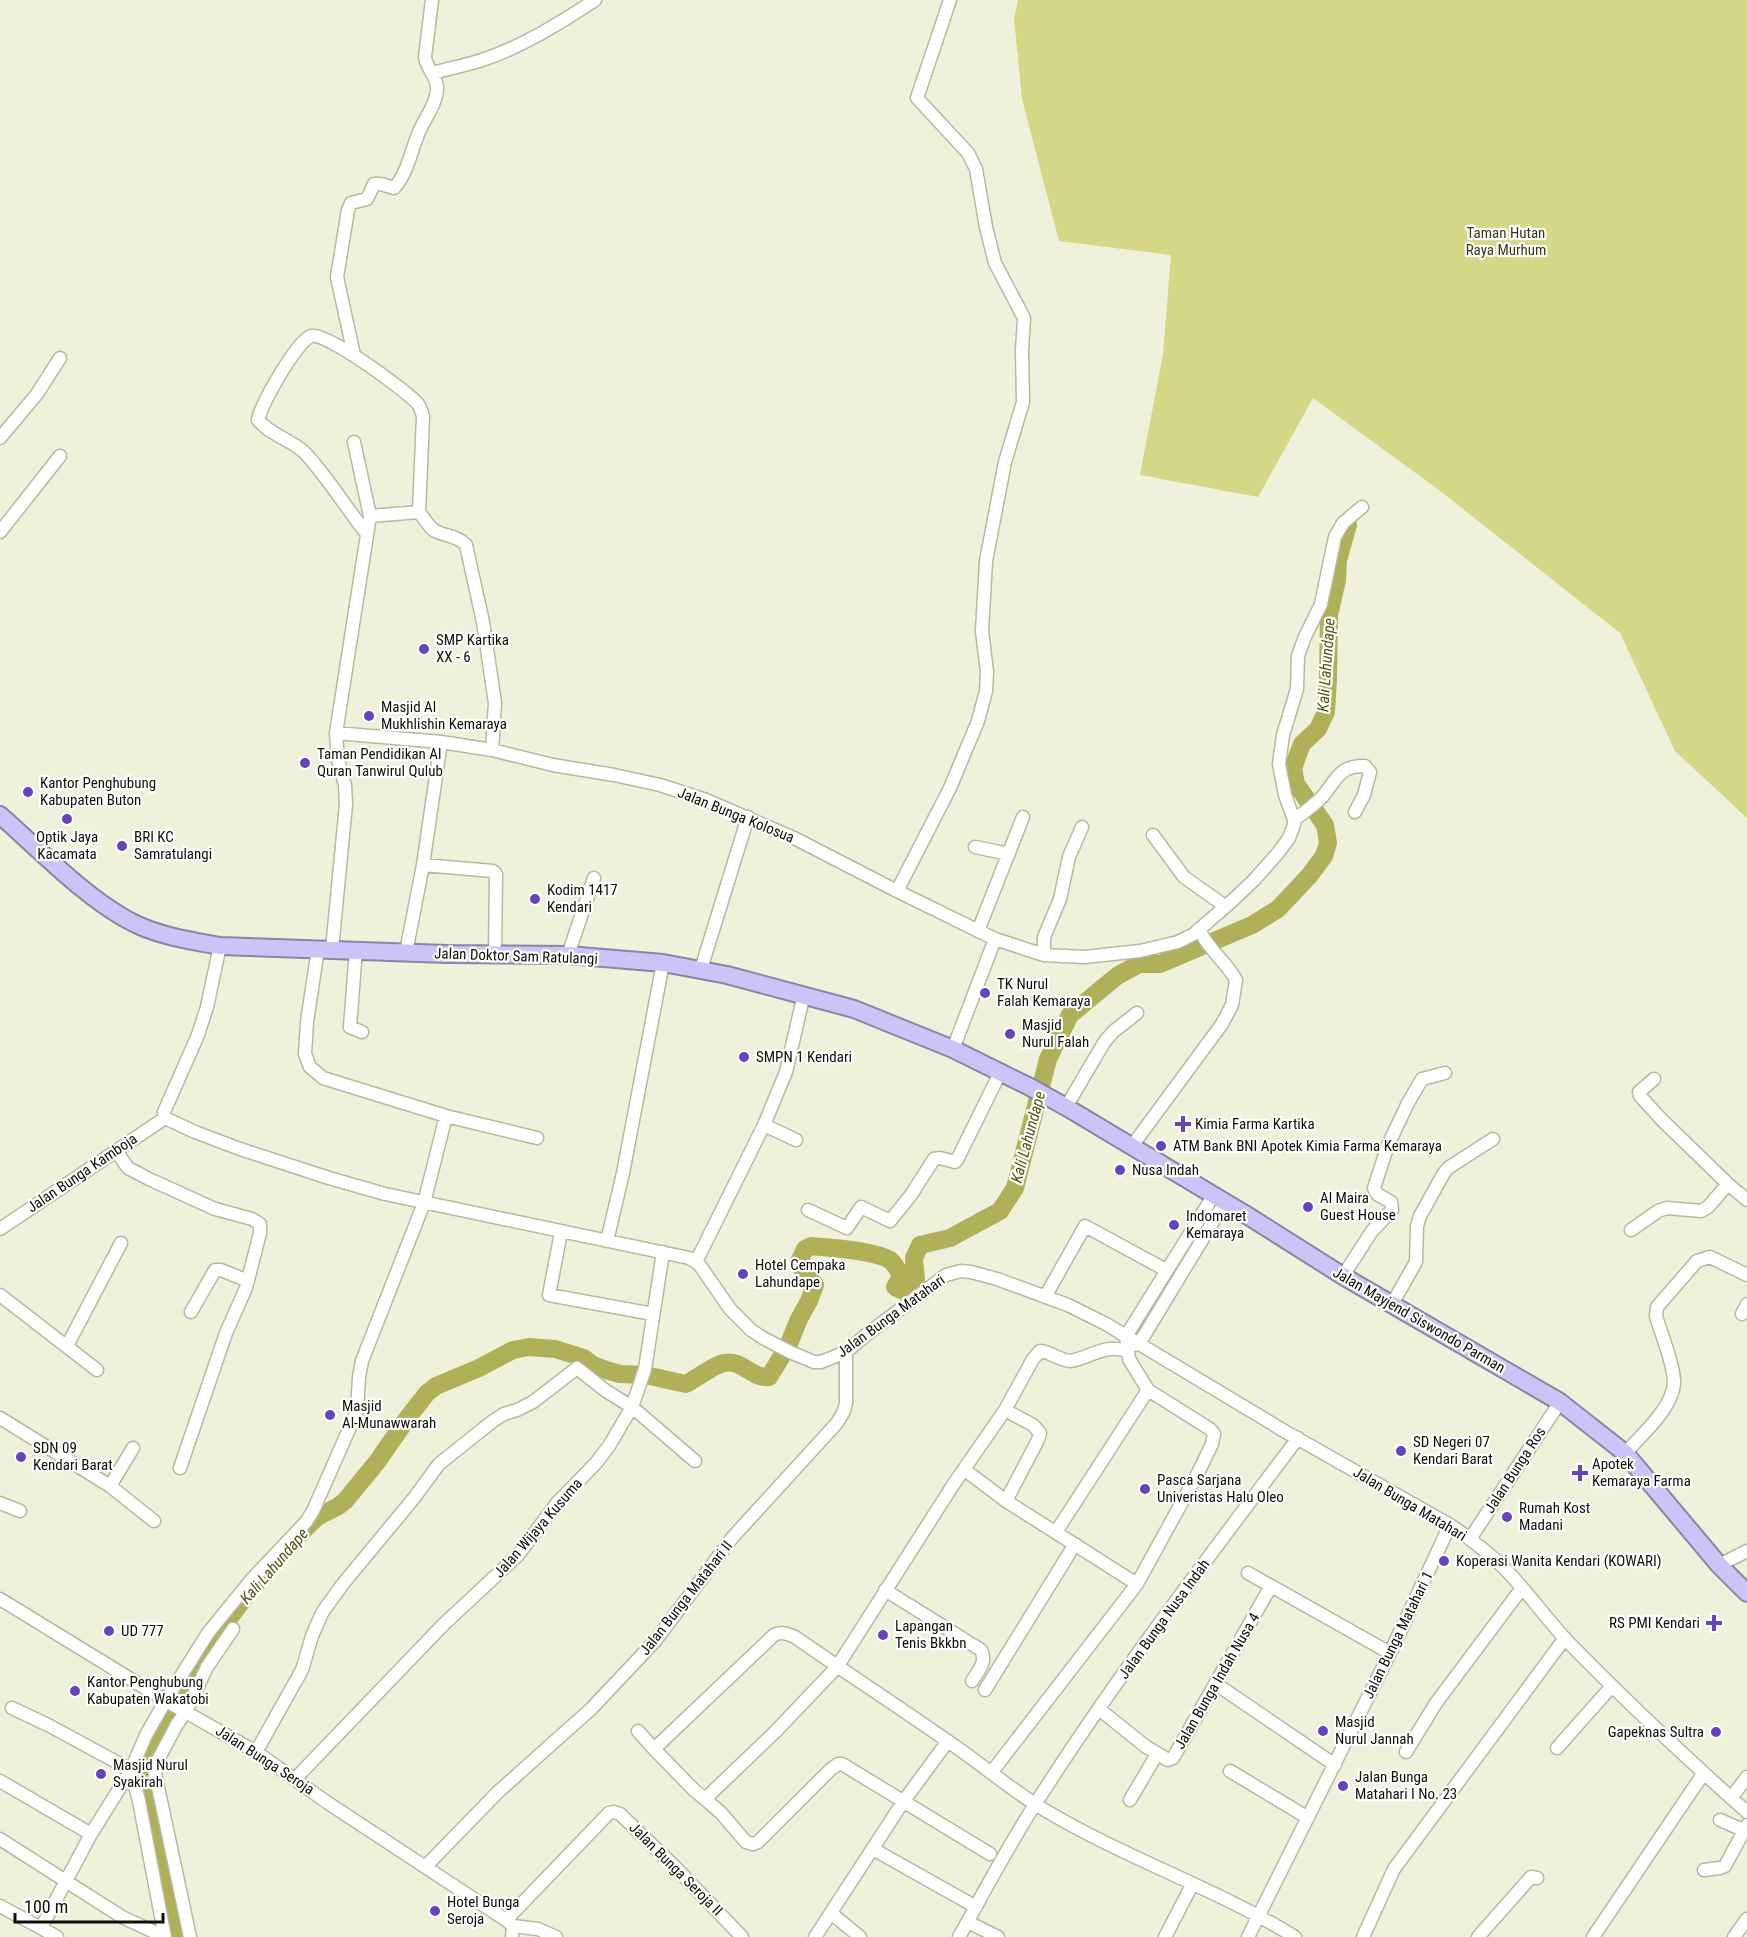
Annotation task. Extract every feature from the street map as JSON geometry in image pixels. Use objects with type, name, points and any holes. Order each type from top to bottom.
[{"type":"highway","name":"Jalan Doktor Sam Ratulangi","points":[[0,815],[104,905],[128,921],[159,933],[220,946],[495,955],[568,955],[663,963],[701,969],[804,994],[854,1009],[953,1050],[1048,1097]]},
{"type":"highway","name":"Jalan Mayjend Siswondo Parman","points":[[1048,1097],[1343,1276],[1560,1402],[1626,1454],[1719,1565],[1747,1593]]},
{"type":"street","points":[[354,355],[337,277],[348,210],[351,203],[367,199],[374,184],[394,188],[397,186],[436,96],[436,81],[425,62],[432,0]]},
{"type":"street","points":[[432,73],[483,60],[510,48],[558,25],[595,0]]},
{"type":"street","points":[[897,891],[950,788],[978,721],[986,691],[987,672],[982,631],[986,561],[1005,462],[1023,402],[1024,318],[995,263],[974,163],[968,153],[917,98],[950,0]]},
{"type":"street","points":[[367,534],[306,454],[263,426],[258,420],[272,388],[303,342],[309,337],[320,336],[354,355],[418,404],[423,417],[419,512],[436,531],[461,540],[466,545],[483,622],[495,703],[492,750]]},
{"type":"street","points":[[0,438],[37,394],[60,358]]},
{"type":"street","points":[[354,441],[370,516],[336,733],[346,804],[325,949],[305,1054],[310,1067],[323,1078],[446,1116],[537,1138]]},
{"type":"street","points":[[0,532],[60,456]]},
{"type":"street","points":[[1355,812],[1368,783],[1370,772],[1365,766],[1344,770],[1321,797],[1294,820],[1285,795],[1279,764],[1283,735],[1297,689],[1298,656],[1321,604],[1335,537],[1343,523],[1362,507]]},
{"type":"street","points":[[370,516],[419,512]]},
{"type":"street","name":"Jalan Bunga Kolosua","points":[[336,733],[441,742],[492,750],[553,765],[660,785],[706,800],[796,838],[978,932],[1044,955],[1084,957],[1140,951],[1178,942],[1204,939],[1225,906],[1254,880],[1278,853],[1289,838],[1294,820]]},
{"type":"street","points":[[406,952],[423,865],[441,742]]},
{"type":"street","points":[[701,969],[748,817]]},
{"type":"street","points":[[978,932],[1023,817]]},
{"type":"street","points":[[1044,955],[1044,937],[1060,899],[1069,857],[1082,827]]},
{"type":"street","points":[[1153,834],[1184,877],[1225,906]]},
{"type":"street","points":[[975,847],[1010,854]]},
{"type":"street","points":[[423,865],[494,872],[496,875],[495,955]]},
{"type":"street","points":[[568,955],[594,878]]},
{"type":"street","points":[[953,1050],[995,939]]},
{"type":"street","points":[[1132,1146],[1205,1049],[1232,1005],[1236,980],[1204,939]]},
{"type":"street","points":[[220,946],[207,1007],[198,1035],[164,1112],[165,1118],[195,1132],[329,1178],[424,1203],[663,1252],[696,1262],[764,1125],[786,1072],[804,994]]},
{"type":"street","points":[[356,949],[350,1027],[363,1032]]},
{"type":"street","points":[[607,1241],[623,1173],[663,963]]},
{"type":"street","points":[[1066,1107],[1105,1041],[1137,1013]]},
{"type":"street","points":[[1343,1276],[1372,1231],[1392,1210],[1393,1204],[1377,1194],[1374,1188],[1388,1145],[1408,1103],[1422,1079],[1445,1072]]},
{"type":"street","points":[[808,1210],[846,1228],[861,1207],[890,1221],[911,1195],[934,1159],[940,1158],[955,1162],[957,1160],[1000,1073]]},
{"type":"street","points":[[1654,1079],[1641,1088],[1640,1096],[1747,1200]]},
{"type":"street","points":[[41,1928],[91,1834],[129,1784],[131,1770],[146,1735],[208,1633],[252,1580],[306,1522],[313,1511],[357,1411],[362,1361],[424,1203],[446,1116]]},
{"type":"street","name":"Jalan Bunga Kamboja","points":[[0,1229],[165,1118]]},
{"type":"street","points":[[764,1125],[796,1140]]},
{"type":"street","points":[[1392,1305],[1416,1262],[1417,1226],[1420,1216],[1444,1173],[1448,1168],[1493,1139]]},
{"type":"street","points":[[116,1151],[128,1168],[215,1209],[259,1223],[261,1229],[248,1281],[223,1342],[180,1468]]},
{"type":"street","points":[[1630,1230],[1658,1211],[1667,1208],[1701,1211],[1728,1184]]},
{"type":"street","points":[[991,1773],[1137,1584],[1198,1473],[1214,1438],[1210,1429],[1148,1390],[1132,1366],[1130,1344],[1166,1270],[1219,1199]]},
{"type":"street","points":[[705,1798],[775,1732],[837,1667],[953,1485],[1005,1410],[1033,1359],[1040,1351],[1049,1352],[1065,1361],[1070,1361],[1105,1349],[1120,1349],[1130,1344],[1219,1199]]},
{"type":"street","points":[[1045,1297],[1085,1226],[1166,1270]]},
{"type":"street","points":[[561,1232],[549,1295],[653,1314]]},
{"type":"street","points":[[67,1346],[121,1243]]},
{"type":"street","name":"Jalan Wijaya Kusuma","points":[[296,1779],[443,1625],[518,1555],[557,1503],[596,1463],[609,1446],[632,1407],[641,1384],[663,1252]]},
{"type":"street","points":[[1626,1454],[1667,1405],[1673,1388],[1672,1373],[1656,1316],[1657,1307],[1701,1259],[1710,1257],[1747,1275]]},
{"type":"street","name":"Jalan Bunga Matahari","points":[[696,1262],[741,1322],[763,1338],[814,1362],[821,1362],[846,1352],[946,1275],[954,1272],[971,1272],[986,1276],[1068,1305],[1130,1344],[1450,1525],[1470,1539],[1499,1563],[1565,1638],[1612,1686],[1703,1774],[1747,1812]]},
{"type":"street","points":[[191,1312],[215,1270],[221,1270],[248,1281]]},
{"type":"street","points":[[0,1295],[97,1370]]},
{"type":"street","name":"Jalan Bunga Matahari II","points":[[425,1867],[498,1792],[591,1709],[656,1640],[732,1538],[837,1423],[846,1403],[846,1352]]},
{"type":"street","points":[[256,1752],[302,1670],[314,1630],[322,1613],[342,1585],[439,1464],[493,1421],[533,1402],[575,1368],[632,1407],[695,1461]]},
{"type":"street","points":[[1056,1532],[1148,1390]]},
{"type":"street","name":"Jalan Bunga Ros","points":[[1470,1539],[1560,1402]]},
{"type":"street","points":[[1005,1410],[1033,1425],[1040,1433],[1006,1501]]},
{"type":"street","points":[[0,1418],[110,1486],[154,1521]]},
{"type":"street","name":"Jalan Bunga Nusa Indah","points":[[959,1937],[1035,1804],[1099,1709],[1298,1438]]},
{"type":"street","points":[[110,1486],[133,1448]]},
{"type":"street","points":[[965,1470],[1006,1501],[1137,1584]]},
{"type":"street","points":[[0,1503],[20,1511]]},
{"type":"street","name":"Jalan Bunga Matahari 1","points":[[1248,1937],[1390,1653],[1450,1525]]},
{"type":"street","points":[[986,1690],[1075,1544]]},
{"type":"street","points":[[1719,1565],[1747,1551]]},
{"type":"street","points":[[1248,1573],[1390,1653]]},
{"type":"street","name":"Jalan Bunga Indah Nusa 4","points":[[1099,1709],[1157,1754],[1168,1760],[1173,1758],[1271,1586]]},
{"type":"street","points":[[1406,1752],[1436,1703],[1522,1588]]},
{"type":"street","points":[[885,1590],[981,1650],[982,1666],[972,1681]]},
{"type":"street","name":"Jalan Bunga Seroja","points":[[0,1599],[167,1701],[256,1752],[510,1928]]},
{"type":"street","points":[[190,1937],[156,1780],[156,1768],[207,1667],[233,1629]]},
{"type":"street","points":[[654,1749],[777,1633],[781,1632],[795,1637],[948,1741],[1035,1804],[1192,1885],[1259,1915],[1295,1937]]},
{"type":"street","points":[[1363,1937],[1394,1869],[1565,1638]]},
{"type":"street","points":[[1216,1684],[1335,1765]]},
{"type":"street","points":[[1557,1748],[1612,1686]]},
{"type":"street","points":[[12,1708],[131,1770]]},
{"type":"street","points":[[638,1731],[749,1844],[758,1842],[837,1764],[847,1766],[990,1854]]},
{"type":"street","points":[[815,1937],[903,1802],[948,1741]]},
{"type":"street","points":[[1130,1800],[1157,1754]]},
{"type":"street","points":[[1230,1771],[1308,1818]]},
{"type":"street","points":[[1593,1937],[1703,1774]]},
{"type":"street","points":[[1731,1798],[1747,1777]]},
{"type":"street","points":[[0,1781],[91,1834]]},
{"type":"street","points":[[129,1784],[143,1813],[165,1937]]},
{"type":"street","points":[[143,1813],[163,1808]]},
{"type":"street","name":"Jalan Bunga Seroja II","points":[[510,1928],[609,1813],[614,1812],[620,1814],[674,1866],[742,1937]]},
{"type":"street","points":[[1704,1870],[1725,1866],[1745,1828],[1720,1820]]},
{"type":"street","points":[[0,1839],[122,1917],[165,1937]]},
{"type":"street","points":[[873,1849],[976,1907]]},
{"type":"street","points":[[1478,1937],[1531,1877],[1537,1878]]},
{"type":"street","points":[[1165,1937],[1192,1885]]},
{"type":"street","points":[[0,1906],[57,1937]]},
{"type":"street","points":[[831,1913],[860,1937]]},
{"type":"street","points":[[1734,1937],[1747,1920]]},
{"type":"street","points":[[968,1922],[998,1937]]},
{"type":"street","points":[[510,1928],[538,1929],[556,1937]]},
{"type":"green space","name":"Taman Hutan Raya Murhum","points":[[1018,0],[1747,0],[1747,818],[1675,751],[1620,633],[1439,490],[1313,398],[1258,497],[1140,475],[1163,354],[1171,255],[1059,241],[1022,99],[1014,18]]},
{"type":"waterway","name":"Kali Lahundape","points":[[298,1536],[317,1517],[345,1501],[377,1462],[427,1393],[436,1386],[479,1368],[513,1350],[529,1347],[555,1349],[584,1358],[593,1365],[620,1374],[645,1375],[686,1384],[724,1363],[736,1364],[757,1375],[769,1377],[788,1346],[815,1285],[798,1264],[805,1249],[811,1246],[841,1249],[883,1257],[890,1260],[902,1275],[895,1287],[906,1292],[916,1280],[914,1258],[920,1245],[950,1238],[1000,1211],[1015,1188],[1048,1059],[1070,1015],[1117,976],[1139,964],[1160,964],[1252,925],[1278,909],[1324,856],[1328,843],[1325,825],[1296,784],[1293,768],[1302,744],[1318,729],[1326,712],[1329,615],[1337,580],[1338,560],[1348,525]]},
{"type":"waterway","name":"Kali Lahundape","points":[[181,1937],[148,1803],[150,1764],[155,1745],[192,1674],[223,1627],[258,1581]]},
{"type":"place","name":"SMP Kartika XX - 6","points":[[424,649]]},
{"type":"place","name":"Masjid Al Mukhlishin Kemaraya","points":[[369,716]]},
{"type":"place","name":"Taman Pendidikan Al Quran Tanwirul Qulub","points":[[305,763]]},
{"type":"place","name":"Kantor Penghubung Kabupaten Buton","points":[[28,792]]},
{"type":"place","name":"Optik Jaya Kacamata","points":[[67,819]]},
{"type":"place","name":"BRI KC Samratulangi","points":[[122,846]]},
{"type":"place","name":"Kodim 1417 Kendari","points":[[535,899]]},
{"type":"place","name":"TK Nurul Falah Kemaraya","points":[[985,993]]},
{"type":"place","name":"Masjid Nurul Falah","points":[[1010,1034]]},
{"type":"place","name":"SMPN 1 Kendari","points":[[744,1057]]},
{"type":"place","name":"Kimia Farma Kartika","points":[[1183,1124]]},
{"type":"place","name":"ATM Bank BNI Apotek Kimia Farma Kemaraya","points":[[1161,1146]]},
{"type":"place","name":"Nusa Indah","points":[[1120,1170]]},
{"type":"place","name":"Al Maira Guest House","points":[[1308,1207]]},
{"type":"place","name":"Indomaret Kemaraya","points":[[1174,1225]]},
{"type":"place","name":"Hotel Cempaka Lahundape","points":[[743,1274]]},
{"type":"place","name":"Masjid Al-Munawwarah","points":[[330,1415]]},
{"type":"place","name":"SD Negeri 07 Kendari Barat","points":[[1401,1451]]},
{"type":"place","name":"SDN 09 Kendari Barat","points":[[21,1457]]},
{"type":"place","name":"Apotek Kemaraya Farma","points":[[1580,1473]]},
{"type":"place","name":"Pasca Sarjana Univeristas Halu Oleo","points":[[1145,1489]]},
{"type":"place","name":"Rumah Kost Madani","points":[[1507,1517]]},
{"type":"place","name":"Koperasi Wanita Kendari (KOWARI)","points":[[1444,1561]]},
{"type":"place","name":"RS PMI Kendari","points":[[1714,1623]]},
{"type":"place","name":"UD 777","points":[[109,1631]]},
{"type":"place","name":"Lapangan Tenis Bkkbn","points":[[883,1635]]},
{"type":"place","name":"Kantor Penghubung Kabupaten Wakatobi","points":[[75,1691]]},
{"type":"place","name":"Masjid Nurul Jannah","points":[[1323,1731]]},
{"type":"place","name":"Gapeknas Sultra","points":[[1716,1732]]},
{"type":"place","name":"Masjid Nurul Syakirah","points":[[101,1774]]},
{"type":"place","name":"Jalan Bunga Matahari I No. 23","points":[[1343,1786]]},
{"type":"place","name":"Hotel Bunga Seroja","points":[[435,1911]]}]
